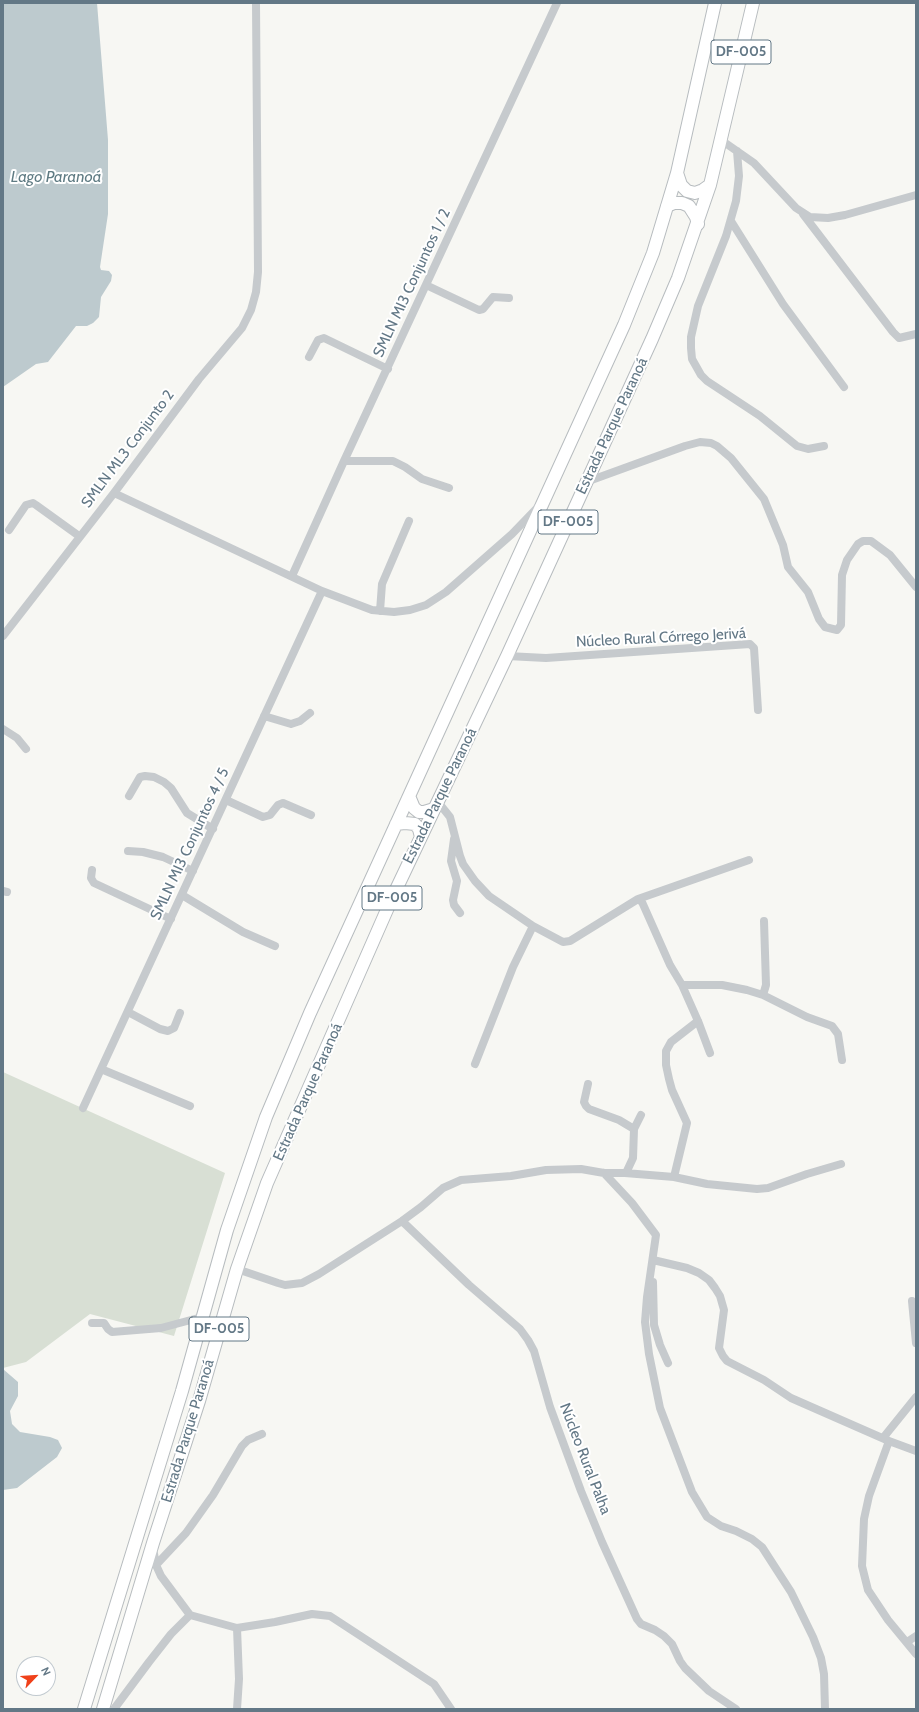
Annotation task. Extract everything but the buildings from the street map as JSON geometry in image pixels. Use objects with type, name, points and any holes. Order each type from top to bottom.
[{"type":"main road","name":"Estrada Parque Paranoá","points":[[84,1709],[182,1391],[229,1224],[266,1117],[301,1033],[624,325],[653,253],[677,173],[715,3]]},
{"type":"main road","name":"Estrada Parque Paranoá","points":[[103,1709],[153,1543],[199,1401],[236,1269],[267,1183],[303,1100],[330,1043],[392,896],[507,656],[664,312],[698,224],[710,185],[753,3]]},
{"type":"main road","points":[[677,173],[681,185],[687,191],[695,193],[710,185]]},
{"type":"main road","points":[[667,206],[674,203],[682,203],[689,206],[696,217],[698,224]]},
{"type":"main road","points":[[409,796],[414,808],[419,812],[424,812],[436,805]]},
{"type":"main road","points":[[396,824],[415,824],[419,829],[421,837]]},
{"type":"main road","points":[[182,1391],[187,1404],[191,1405],[199,1401]]},
{"type":"street","name":"SMLN ML3 Conjunto 2","points":[[3,636],[79,536],[114,493],[199,379],[242,328],[251,310],[256,292],[258,272],[256,3]]},
{"type":"street","name":"SMLN MI3 Conjuntos 1 / 2","points":[[292,576],[557,3]]},
{"type":"street","points":[[721,140],[766,175],[803,214],[899,338],[916,334]]},
{"type":"street","points":[[737,151],[738,189],[731,222],[698,306],[691,337],[691,348],[694,363],[701,375],[716,388],[760,416],[797,446],[808,449],[824,446]]},
{"type":"street","points":[[803,214],[810,217],[828,218],[866,210],[916,195]]},
{"type":"street","points":[[731,222],[792,316],[844,387]]},
{"type":"street","points":[[426,286],[479,310],[483,309],[493,298],[509,298]]},
{"type":"street","points":[[309,358],[318,340],[324,338],[388,369]]},
{"type":"street","points":[[586,482],[685,446],[700,442],[711,444],[717,446],[731,458],[764,499],[783,545],[788,567],[808,592],[819,619],[825,627],[837,630],[841,625],[842,575],[847,560],[855,548],[863,542],[871,541],[890,555],[916,587]]},
{"type":"street","points":[[344,461],[393,461],[405,467],[422,479],[449,488]]},
{"type":"street","points":[[114,493],[322,591],[365,608],[394,612],[410,610],[426,605],[437,599],[512,534],[546,498]]},
{"type":"street","points":[[9,530],[26,505],[36,504],[79,536]]},
{"type":"street","points":[[380,611],[382,584],[409,521]]},
{"type":"street","points":[[512,534],[524,544]]},
{"type":"street","name":"SMLN MI3 Conjuntos 4 / 5","points":[[83,1108],[172,919],[322,591]]},
{"type":"street","name":"Núcleo Rural Córrego Jerivá","points":[[507,656],[546,658],[750,644],[754,648],[758,710]]},
{"type":"street","points":[[264,716],[291,724],[300,721],[310,713]]},
{"type":"street","points":[[3,729],[17,738],[26,749]]},
{"type":"street","points":[[129,796],[140,777],[154,777],[164,782],[171,788],[187,813],[213,829]]},
{"type":"street","points":[[226,800],[263,817],[270,815],[278,805],[283,803],[311,815]]},
{"type":"street","points":[[436,805],[450,817],[463,864],[475,881],[489,896],[533,926],[563,942],[568,942],[638,900],[750,860]]},
{"type":"street","points":[[455,834],[451,861],[457,881],[453,900],[454,905],[460,913]]},
{"type":"street","points":[[128,851],[152,854],[193,871]]},
{"type":"street","points":[[92,870],[91,878],[94,883],[172,919]]},
{"type":"street","points":[[182,895],[243,932],[275,946]]},
{"type":"street","points":[[638,900],[642,902],[670,965],[682,985],[710,1053]]},
{"type":"street","points":[[763,995],[766,986],[764,921]]},
{"type":"street","points":[[475,1064],[513,967],[533,926]]},
{"type":"street","points":[[682,985],[728,986],[763,995],[807,1017],[832,1026],[838,1034],[842,1060]]},
{"type":"street","points":[[128,1012],[160,1029],[168,1031],[174,1028],[180,1013]]},
{"type":"street","points":[[674,1177],[687,1123],[672,1090],[666,1065],[666,1051],[671,1042],[698,1021]]},
{"type":"street","points":[[101,1069],[190,1106]]},
{"type":"street","points":[[588,1084],[584,1102],[586,1106],[619,1120],[634,1129]]},
{"type":"street","points":[[626,1173],[633,1158],[634,1129],[641,1115]]},
{"type":"street","points":[[236,1269],[278,1283],[302,1283],[319,1274],[402,1220],[421,1207],[443,1188],[460,1180],[511,1176],[546,1170],[581,1169],[604,1173],[626,1173],[674,1177],[707,1184],[768,1188],[841,1164]]},
{"type":"street","points":[[604,1173],[655,1231],[657,1238],[652,1260],[645,1322],[649,1354],[660,1408],[692,1492],[707,1517],[721,1526],[752,1539],[762,1547],[791,1592],[813,1637],[821,1658],[824,1674],[825,1709]]},
{"type":"street","name":"Núcleo Rural Palha","points":[[402,1220],[469,1285],[520,1329],[528,1340],[534,1351],[550,1407],[581,1491],[602,1542],[637,1619],[641,1624],[664,1636],[672,1644],[685,1668],[709,1691],[736,1709]]},
{"type":"street","points":[[652,1260],[687,1268],[699,1273],[709,1280],[715,1288],[720,1296],[724,1310],[719,1348],[727,1361],[764,1380],[791,1398],[916,1451]]},
{"type":"street","points":[[651,1273],[654,1286],[654,1325],[660,1345],[668,1362]]},
{"type":"street","points":[[912,1301],[916,1343]]},
{"type":"street","points":[[92,1323],[104,1323],[112,1332],[161,1328],[202,1317]]},
{"type":"street","points":[[916,1397],[886,1439],[869,1496],[864,1519],[862,1566],[868,1590],[888,1620],[916,1654]]},
{"type":"street","points":[[156,1565],[186,1532],[242,1446],[248,1440],[262,1434]]},
{"type":"street","points":[[153,1543],[156,1565],[168,1586],[190,1615],[237,1628],[312,1614],[330,1616],[434,1684],[451,1709]]},
{"type":"street","points":[[114,1709],[171,1634],[190,1615]]},
{"type":"street","points":[[237,1628],[239,1679],[237,1709]]},
{"type":"street","points":[[907,1642],[916,1636]]},
{"type":"shaded area","points":[[3,1072],[225,1173],[174,1336],[90,1314],[26,1362],[3,1368]]},
{"type":"water","name":"Lago Paranoá","points":[[3,3],[97,3],[108,140],[108,214],[100,267],[101,270],[109,271],[112,275],[111,281],[101,297],[99,317],[87,326],[76,326],[48,362],[36,364],[3,387]]},
{"type":"water","points":[[3,1369],[18,1382],[18,1396],[10,1411],[12,1424],[20,1432],[50,1437],[58,1440],[62,1448],[57,1457],[17,1488],[3,1490]]}]
